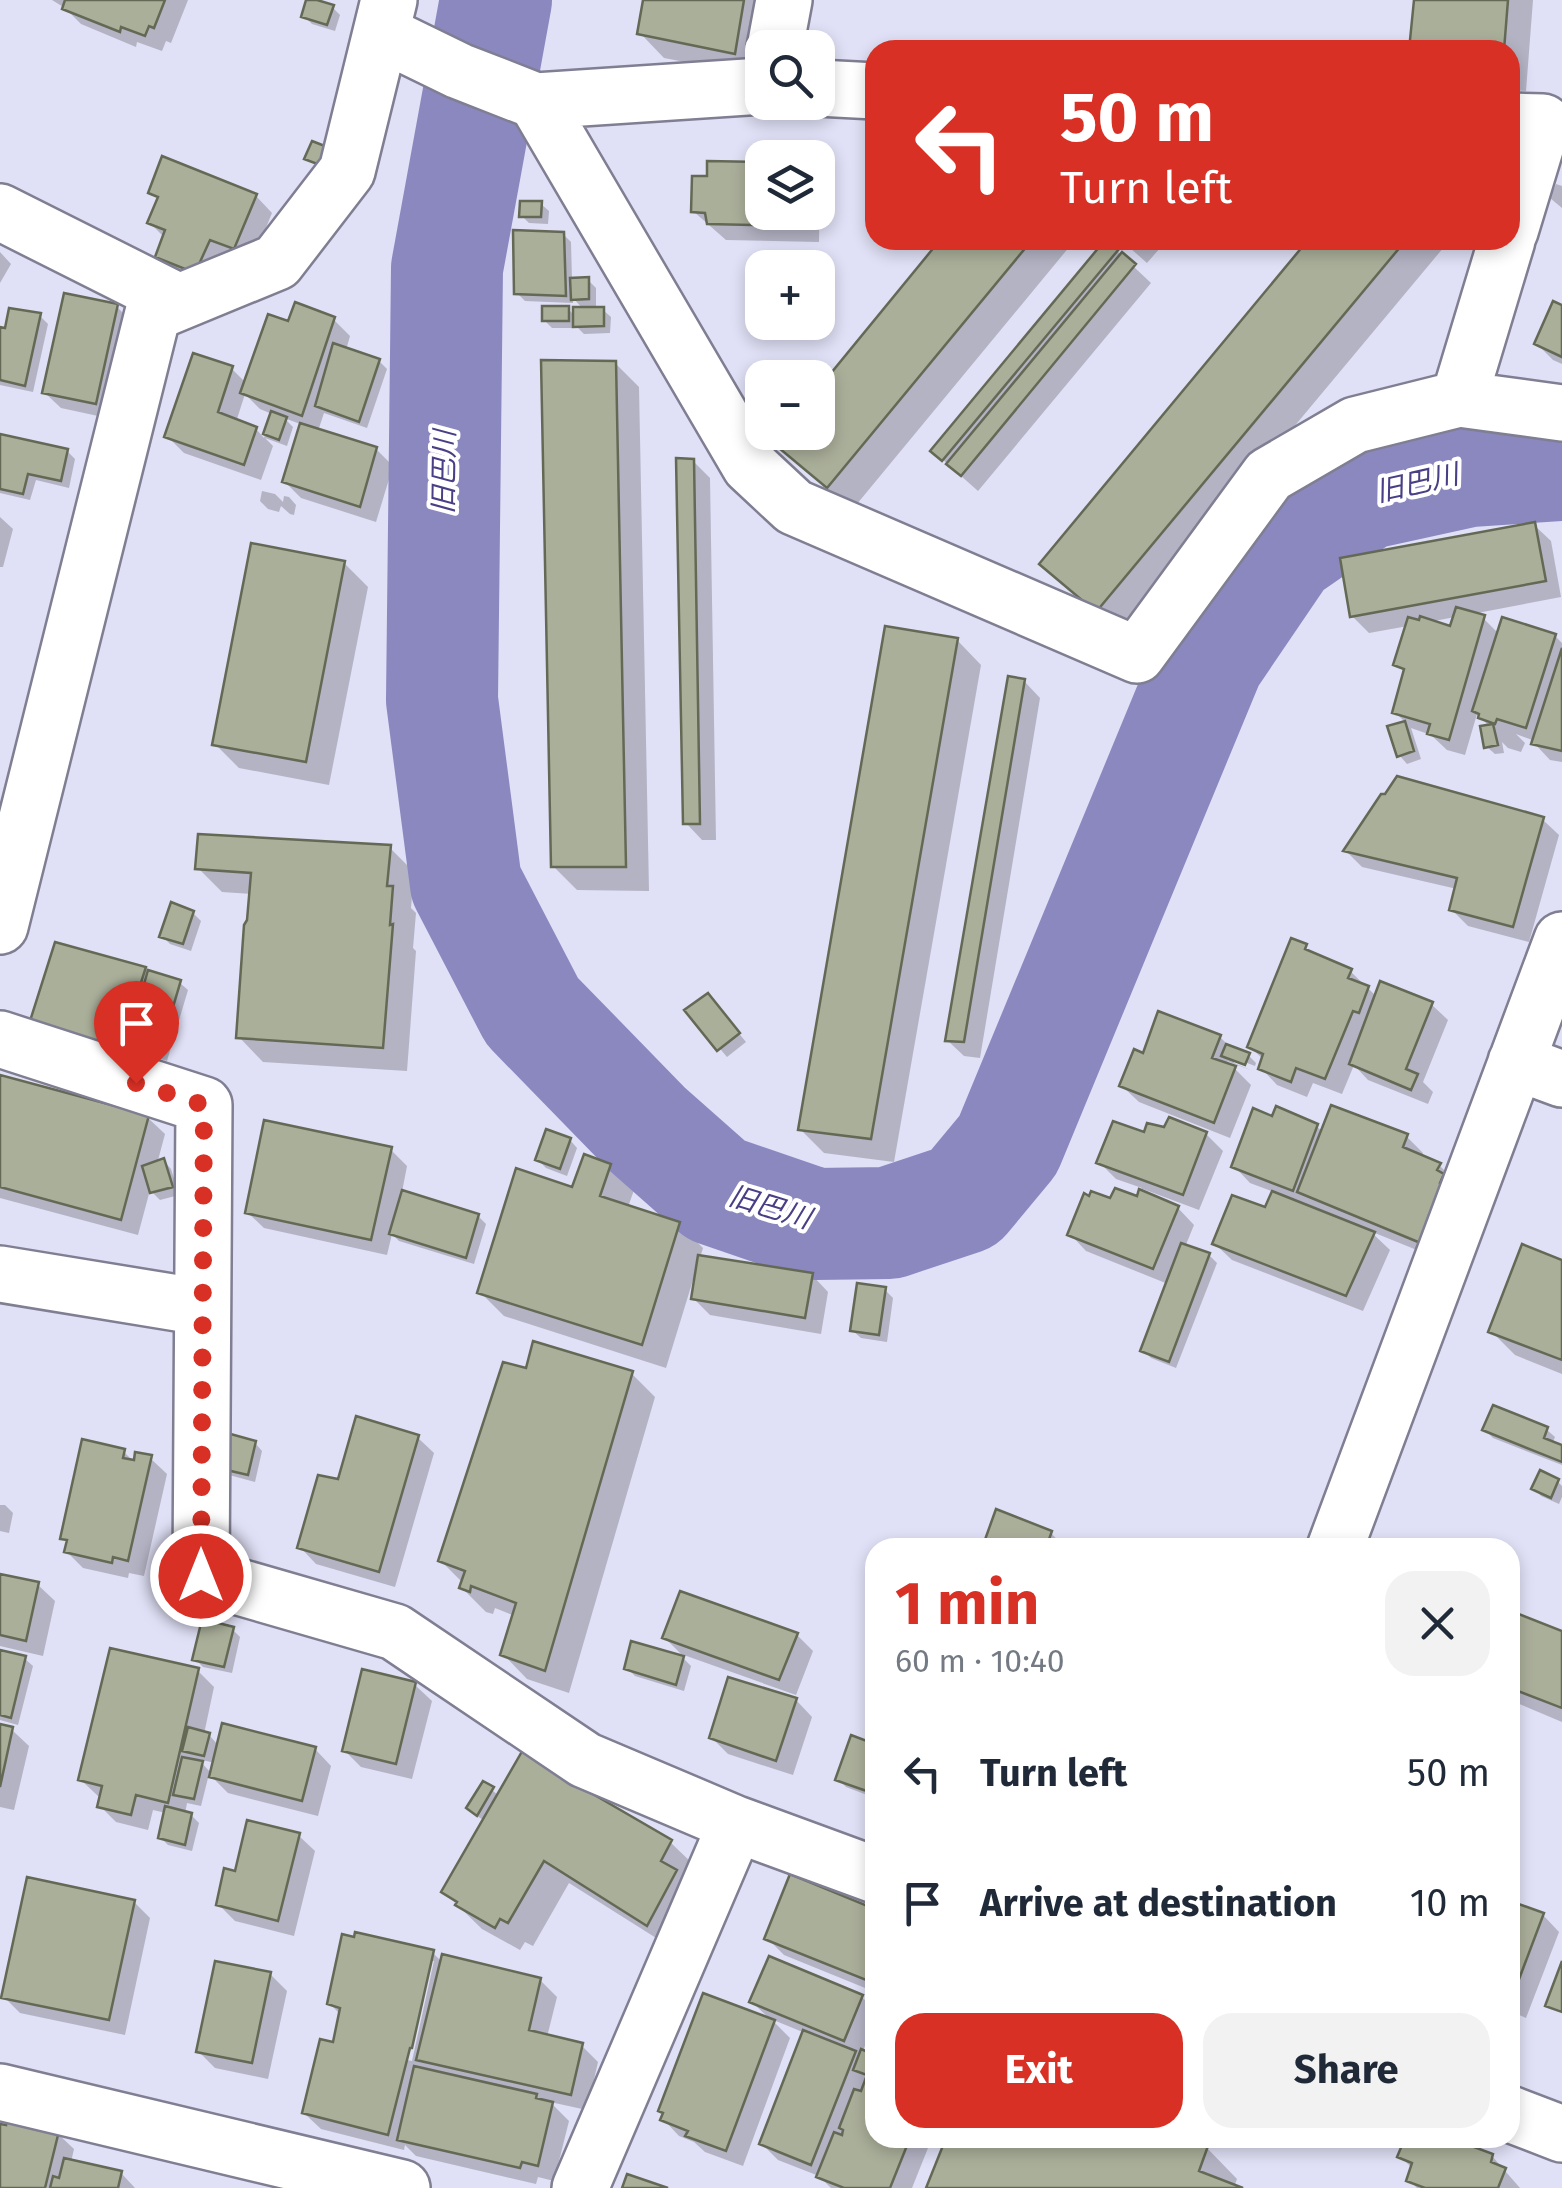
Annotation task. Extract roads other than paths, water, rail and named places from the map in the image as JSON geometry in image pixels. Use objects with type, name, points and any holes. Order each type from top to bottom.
[{"type":"street","points":[[779,30],[784,0]]},
{"type":"street","points":[[0,926],[153,314],[277,262],[347,171],[385,17],[459,70],[536,100],[745,87]]},
{"type":"street","points":[[835,89],[865,90]]},
{"type":"street","points":[[536,100],[750,466],[760,476],[794,507],[1137,655],[1268,475],[1355,425],[1459,399],[1562,413]]},
{"type":"street","points":[[1520,121],[1543,122],[1520,197]]},
{"type":"street","points":[[0,212],[180,302]]},
{"type":"street","points":[[1459,399],[1504,250]]},
{"type":"street","points":[[1339,1538],[1539,1070],[1562,940]]},
{"type":"street","points":[[0,1039],[204,1105],[201,1576],[395,1632],[585,1760],[736,1824],[865,1871]]},
{"type":"street","points":[[0,1274],[202,1307]]},
{"type":"street","points":[[580,2188],[736,1824]]},
{"type":"street","points":[[0,2092],[402,2188]]},
{"type":"street","points":[[1520,2118],[1562,2134]]},
{"type":"waterway","name":"旧巴川","points":[[496,0],[447,268],[442,700],[466,884],[532,1011],[647,1129],[716,1190],[815,1224],[889,1223],[964,1198],[1008,1145],[1209,659],[1283,550],[1364,494],[1469,471],[1562,465]]}]
